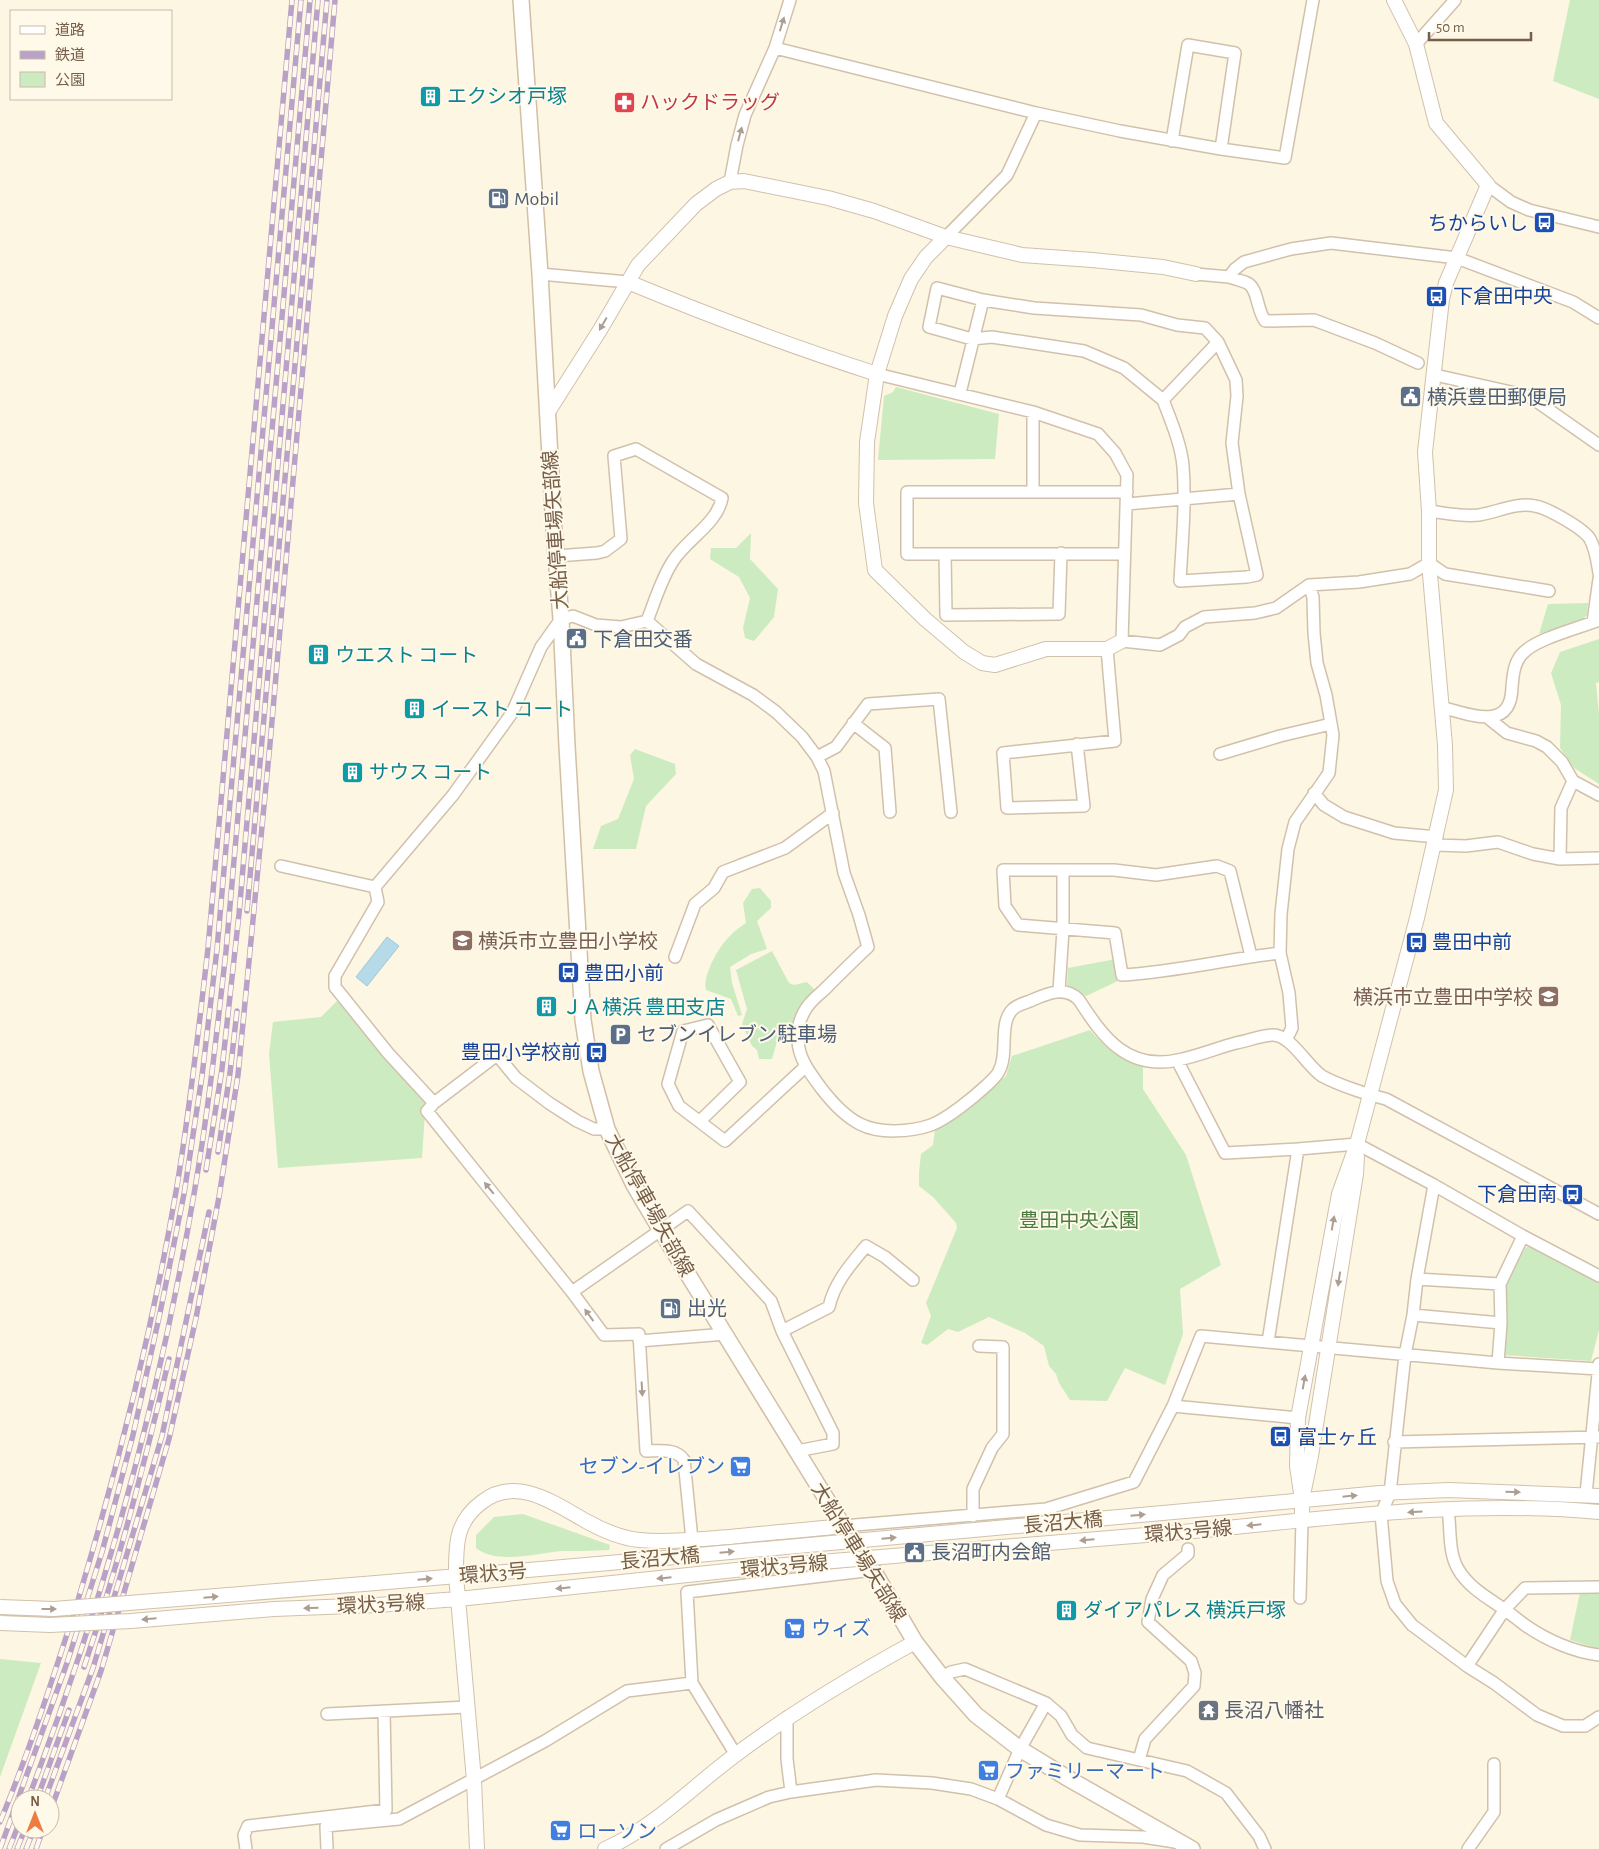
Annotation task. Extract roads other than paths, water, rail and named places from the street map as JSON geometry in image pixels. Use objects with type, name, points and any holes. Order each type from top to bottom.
[{"type":"main road","name":"大船停車場矢部線","points":[[521,0],[540,274],[556,556],[562,619],[567,746],[584,1020],[591,1071],[606,1129],[634,1185],[660,1229],[843,1526],[873,1570],[915,1642],[942,1677],[976,1715],[1020,1749],[1187,1846]]},
{"type":"street","points":[[730,182],[745,115],[775,48],[790,0]]},
{"type":"street","points":[[775,48],[1036,113],[1120,131],[1285,158],[1313,0]]},
{"type":"street","points":[[1394,0],[1416,44],[1436,123],[1488,185],[1512,202],[1529,210],[1599,227]]},
{"type":"street","points":[[1416,44],[1455,0]]},
{"type":"street","points":[[1172,140],[1188,45],[1234,53],[1221,149]]},
{"type":"street","points":[[1036,113],[1007,175],[926,257],[911,279],[895,316],[877,374],[867,442],[866,504],[875,570],[925,619],[964,652],[982,663],[995,665],[1046,649],[1107,649],[1122,641],[1160,645],[1179,635],[1185,626],[1204,618],[1255,613],[1276,608],[1310,585],[1359,582],[1410,574],[1429,563]]},
{"type":"street","points":[[548,412],[638,265],[696,204],[730,182],[744,181],[828,198],[874,211],[946,237],[1022,255],[1119,262],[1229,277],[1249,284],[1256,296],[1259,314],[1266,321],[1314,320],[1375,343],[1418,363]]},
{"type":"street","points":[[1300,1598],[1302,1500],[1297,1466],[1298,1418],[1311,1346],[1339,1194],[1357,1144],[1370,1095],[1436,841],[1446,790],[1445,745],[1429,563],[1429,511],[1425,452],[1442,299],[1446,283],[1488,185]]},
{"type":"street","points":[[1229,277],[1244,262],[1291,249],[1331,243],[1457,258],[1573,302],[1599,318]]},
{"type":"street","points":[[540,274],[628,282],[702,313],[877,374],[1034,412],[1098,434],[1115,453],[1127,475],[1122,641]]},
{"type":"street","points":[[937,288],[983,300],[1034,308],[1141,315],[1177,325],[1204,328],[1218,342],[1236,380],[1237,396],[1232,443],[1239,494],[1257,575],[1180,581],[1184,500],[1182,464],[1175,433],[1163,400],[1124,368],[1084,352],[992,337],[972,339],[929,327],[937,288]]},
{"type":"street","points":[[960,393],[983,300]]},
{"type":"street","points":[[1163,400],[1218,342]]},
{"type":"street","points":[[1435,375],[1529,396],[1599,445]]},
{"type":"street","points":[[1033,491],[1034,412]]},
{"type":"street","points":[[556,556],[605,551],[621,539],[614,456],[636,449],[722,498],[721,507],[674,558],[665,573],[647,621]]},
{"type":"street","points":[[1124,554],[908,554],[908,492],[1033,491],[1184,500],[1239,494]]},
{"type":"street","points":[[1429,511],[1455,515],[1478,515],[1515,506],[1536,506],[1574,525],[1589,538],[1596,555],[1599,573]]},
{"type":"street","points":[[945,554],[946,615],[1059,614],[1061,553]]},
{"type":"street","points":[[1429,563],[1446,574],[1550,591]]},
{"type":"street","points":[[1488,718],[1498,715],[1510,704],[1514,669],[1521,654],[1546,640],[1596,621],[1599,579]]},
{"type":"street","points":[[1286,1040],[1292,1028],[1289,993],[1280,953],[1281,914],[1288,849],[1294,822],[1329,773],[1333,735],[1318,663],[1314,633],[1313,597],[1310,585]]},
{"type":"street","points":[[375,887],[453,795],[512,714],[541,647],[562,619],[573,616],[596,625],[616,626],[647,621]]},
{"type":"street","points":[[647,621],[696,664],[753,696],[776,712],[802,737],[817,757],[824,771],[844,873],[868,947],[804,1010],[798,1036],[798,1046],[805,1067],[826,1094],[858,1124],[876,1129],[918,1128],[932,1124],[962,1106],[999,1071],[1004,1056],[1006,1021],[1011,1011],[1042,995],[1059,991],[1074,995],[1098,1029],[1122,1051],[1144,1060],[1177,1060],[1274,1034],[1286,1040],[1321,1075],[1370,1095],[1386,1099],[1599,1214]]},
{"type":"street","points":[[1077,744],[1084,806],[1007,808],[1004,753],[1077,744],[1114,741],[1107,649]]},
{"type":"street","points":[[817,757],[836,747],[868,704],[939,699],[950,812]]},
{"type":"street","points":[[1441,707],[1488,718],[1507,733],[1536,741],[1547,747],[1562,762],[1573,781],[1599,795]]},
{"type":"street","points":[[854,724],[885,748],[890,812]]},
{"type":"street","points":[[1220,754],[1280,736],[1331,724]]},
{"type":"street","points":[[1560,859],[1561,808],[1573,781]]},
{"type":"street","points":[[1314,793],[1324,805],[1344,818],[1394,833],[1466,846],[1498,842],[1533,854],[1560,859],[1599,858]]},
{"type":"street","points":[[675,957],[694,904],[714,888],[723,872],[785,848],[833,813]]},
{"type":"street","points":[[281,866],[375,887]]},
{"type":"street","points":[[1252,956],[1230,871],[1217,866],[1156,875],[1114,870],[1003,870],[1005,906],[1018,925],[1116,933],[1122,975],[1155,973],[1280,953]]},
{"type":"street","points":[[1059,991],[1063,930],[1063,870]]},
{"type":"street","points":[[375,887],[378,902],[335,976],[335,987],[388,1053],[434,1103]]},
{"type":"street","points":[[700,1122],[740,1082],[708,1025],[683,1031],[668,1084],[679,1106],[700,1122],[725,1141],[805,1067]]},
{"type":"street","points":[[606,1129],[594,1128],[577,1122],[556,1108],[516,1078],[497,1055],[434,1103],[428,1110],[604,1335],[639,1334],[646,1451],[672,1451],[680,1454],[684,1460],[692,1540]]},
{"type":"street","points":[[1177,1060],[1225,1153],[1357,1144],[1599,1276]]},
{"type":"street","points":[[1302,1500],[1311,1456],[1356,1174],[1357,1144]]},
{"type":"street","points":[[1268,1342],[1298,1149]]},
{"type":"street","points":[[1434,1185],[1405,1355],[1394,1442],[1390,1493],[1381,1514],[1387,1581],[1395,1604],[1412,1625],[1537,1715],[1563,1726],[1585,1726],[1599,1717]]},
{"type":"street","points":[[572,1292],[688,1211],[771,1301],[782,1331],[833,1433],[833,1444],[797,1451]]},
{"type":"street","points":[[1498,1363],[1501,1323],[1500,1284],[1523,1236]]},
{"type":"street","points":[[782,1331],[829,1307],[831,1296],[847,1269],[866,1246],[885,1257],[913,1280]]},
{"type":"street","points":[[1417,1279],[1500,1284]]},
{"type":"street","points":[[1413,1315],[1501,1323]]},
{"type":"street","points":[[639,1341],[726,1334]]},
{"type":"street","points":[[477,1849],[474,1780],[456,1576],[456,1543],[460,1529],[472,1509],[484,1500],[505,1492],[530,1492],[546,1498],[587,1522],[619,1535],[637,1540],[656,1541],[692,1540],[1046,1509],[1134,1482],[1173,1406],[1201,1336],[1498,1363],[1598,1367],[1592,1495]]},
{"type":"street","points":[[973,1516],[973,1489],[992,1448],[1004,1434],[1002,1347],[979,1346]]},
{"type":"street","points":[[1173,1406],[1298,1418]]},
{"type":"street","points":[[1394,1442],[1596,1436]]},
{"type":"street","name":"環状3号線","points":[[1218,1508],[1390,1493],[1449,1490],[1592,1495]]},
{"type":"street","name":"長沼大橋","points":[[609,1563],[1218,1508]]},
{"type":"street","name":"環状3号線","points":[[0,1624],[50,1625],[131,1621],[274,1609],[377,1605],[458,1599],[773,1566],[1381,1514],[1482,1508],[1599,1512]]},
{"type":"street","points":[[1448,1510],[1452,1557],[1466,1581],[1486,1598],[1505,1609],[1526,1626],[1557,1643],[1599,1655]]},
{"type":"street","points":[[1139,1760],[1145,1739],[1194,1686],[1195,1673],[1191,1661],[1148,1622],[1152,1599],[1163,1575],[1188,1554],[1188,1549]]},
{"type":"street","name":"環状3号","points":[[376,1583],[609,1563]]},
{"type":"street","points":[[736,1755],[692,1684],[687,1592],[873,1570]]},
{"type":"street","name":"環状3号線","points":[[0,1607],[54,1609],[376,1583]]},
{"type":"street","points":[[1467,1666],[1505,1609],[1525,1588],[1599,1587]]},
{"type":"street","points":[[605,1849],[636,1834],[787,1717],[851,1677],[915,1642]]},
{"type":"street","points":[[942,1677],[950,1672],[964,1669],[1046,1703],[1061,1716],[1072,1735],[1087,1748],[1187,1771],[1226,1793],[1259,1836],[1265,1849]]},
{"type":"street","points":[[327,1849],[326,1826],[399,1819],[545,1741],[627,1691],[692,1684]]},
{"type":"street","points":[[998,1799],[1020,1749],[1046,1703]]},
{"type":"street","points":[[327,1714],[467,1707]]},
{"type":"street","points":[[246,1849],[244,1836],[248,1826],[386,1810],[384,1712]]},
{"type":"street","points":[[787,1717],[786,1758],[791,1792]]},
{"type":"street","points":[[1468,1849],[1494,1812],[1494,1764]]},
{"type":"street","points":[[666,1849],[716,1820],[769,1797],[876,1780],[932,1783],[971,1789],[998,1799],[1046,1826],[1080,1835],[1143,1837],[1187,1846]]},
{"type":"water","points":[[387,937],[399,946],[367,986],[356,977]]},
{"type":"railway","points":[[0,1822],[51,1684],[78,1600],[107,1498],[146,1343],[177,1186],[198,1038],[208,948],[292,0]]},
{"type":"railway","points":[[0,1849],[67,1663],[102,1552],[133,1435],[184,1194],[202,1076],[217,949],[301,0]]},
{"type":"railway","points":[[32,1789],[81,1651],[126,1501],[164,1348],[199,1164],[226,951],[310,0]]},
{"type":"railway","points":[[206,1170],[222,1069],[239,914],[318,0]]},
{"type":"railway","points":[[247,911],[327,0]]},
{"type":"railway","points":[[58,1789],[101,1671],[169,1439],[196,1318],[219,1197],[238,1075],[270,744],[335,0]]},
{"type":"railway","points":[[218,1152],[237,1011]]},
{"type":"railway","points":[[49,1789],[93,1668],[162,1436],[209,1212]]},
{"type":"railway","points":[[84,1667],[130,1514],[169,1359]]},
{"type":"railway","points":[[41,1789],[69,1710]]},
{"type":"railway","points":[[9,1849],[13,1839]]},
{"type":"railway","points":[[17,1849],[21,1839]]},
{"type":"railway","points":[[26,1849],[30,1839]]},
{"type":"railway","points":[[36,1849],[40,1839]]},
{"type":"place","name":"エクシオ戸塚","points":[[431,96]]},
{"type":"place","name":"ハックドラッグ","points":[[624,102]]},
{"type":"place","name":"Mobil","points":[[498,198]]},
{"type":"place","name":"ちからいし","points":[[1544,223]]},
{"type":"place","name":"下倉田中央","points":[[1437,296]]},
{"type":"place","name":"横浜豊田郵便局","points":[[1411,397]]},
{"type":"place","name":"下倉田交番","points":[[577,639]]},
{"type":"place","name":"ウエスト コート","points":[[319,655]]},
{"type":"place","name":"イースト コート","points":[[415,709]]},
{"type":"place","name":"サウス コート","points":[[353,772]]},
{"type":"place","name":"横浜市立豊田小学校","points":[[462,941]]},
{"type":"place","name":"豊田中前","points":[[1416,942]]},
{"type":"place","name":"豊田小前","points":[[568,973]]},
{"type":"place","name":"横浜市立豊田中学校","points":[[1549,997]]},
{"type":"place","name":"ＪＡ横浜 豊田支店","points":[[546,1007]]},
{"type":"place","name":"セブンイレブン駐車場","points":[[621,1034]]},
{"type":"place","name":"豊田小学校前","points":[[597,1052]]},
{"type":"place","name":"下倉田南","points":[[1573,1194]]},
{"type":"place","name":"出光","points":[[671,1308]]},
{"type":"place","name":"富士ヶ丘","points":[[1281,1437]]},
{"type":"place","name":"セブン-イレブン","points":[[741,1466]]},
{"type":"place","name":"長沼町内会館","points":[[915,1552]]},
{"type":"place","name":"ダイアパレス 横浜戸塚","points":[[1067,1610]]},
{"type":"place","name":"ウィズ","points":[[795,1628]]},
{"type":"place","name":"長沼八幡社","points":[[1208,1710]]},
{"type":"place","name":"ファミリーマート","points":[[989,1771]]},
{"type":"place","name":"ローソン","points":[[561,1831]]},
{"type":"park label","name":"豊田中央公園","points":[[1079,1220]]}]
